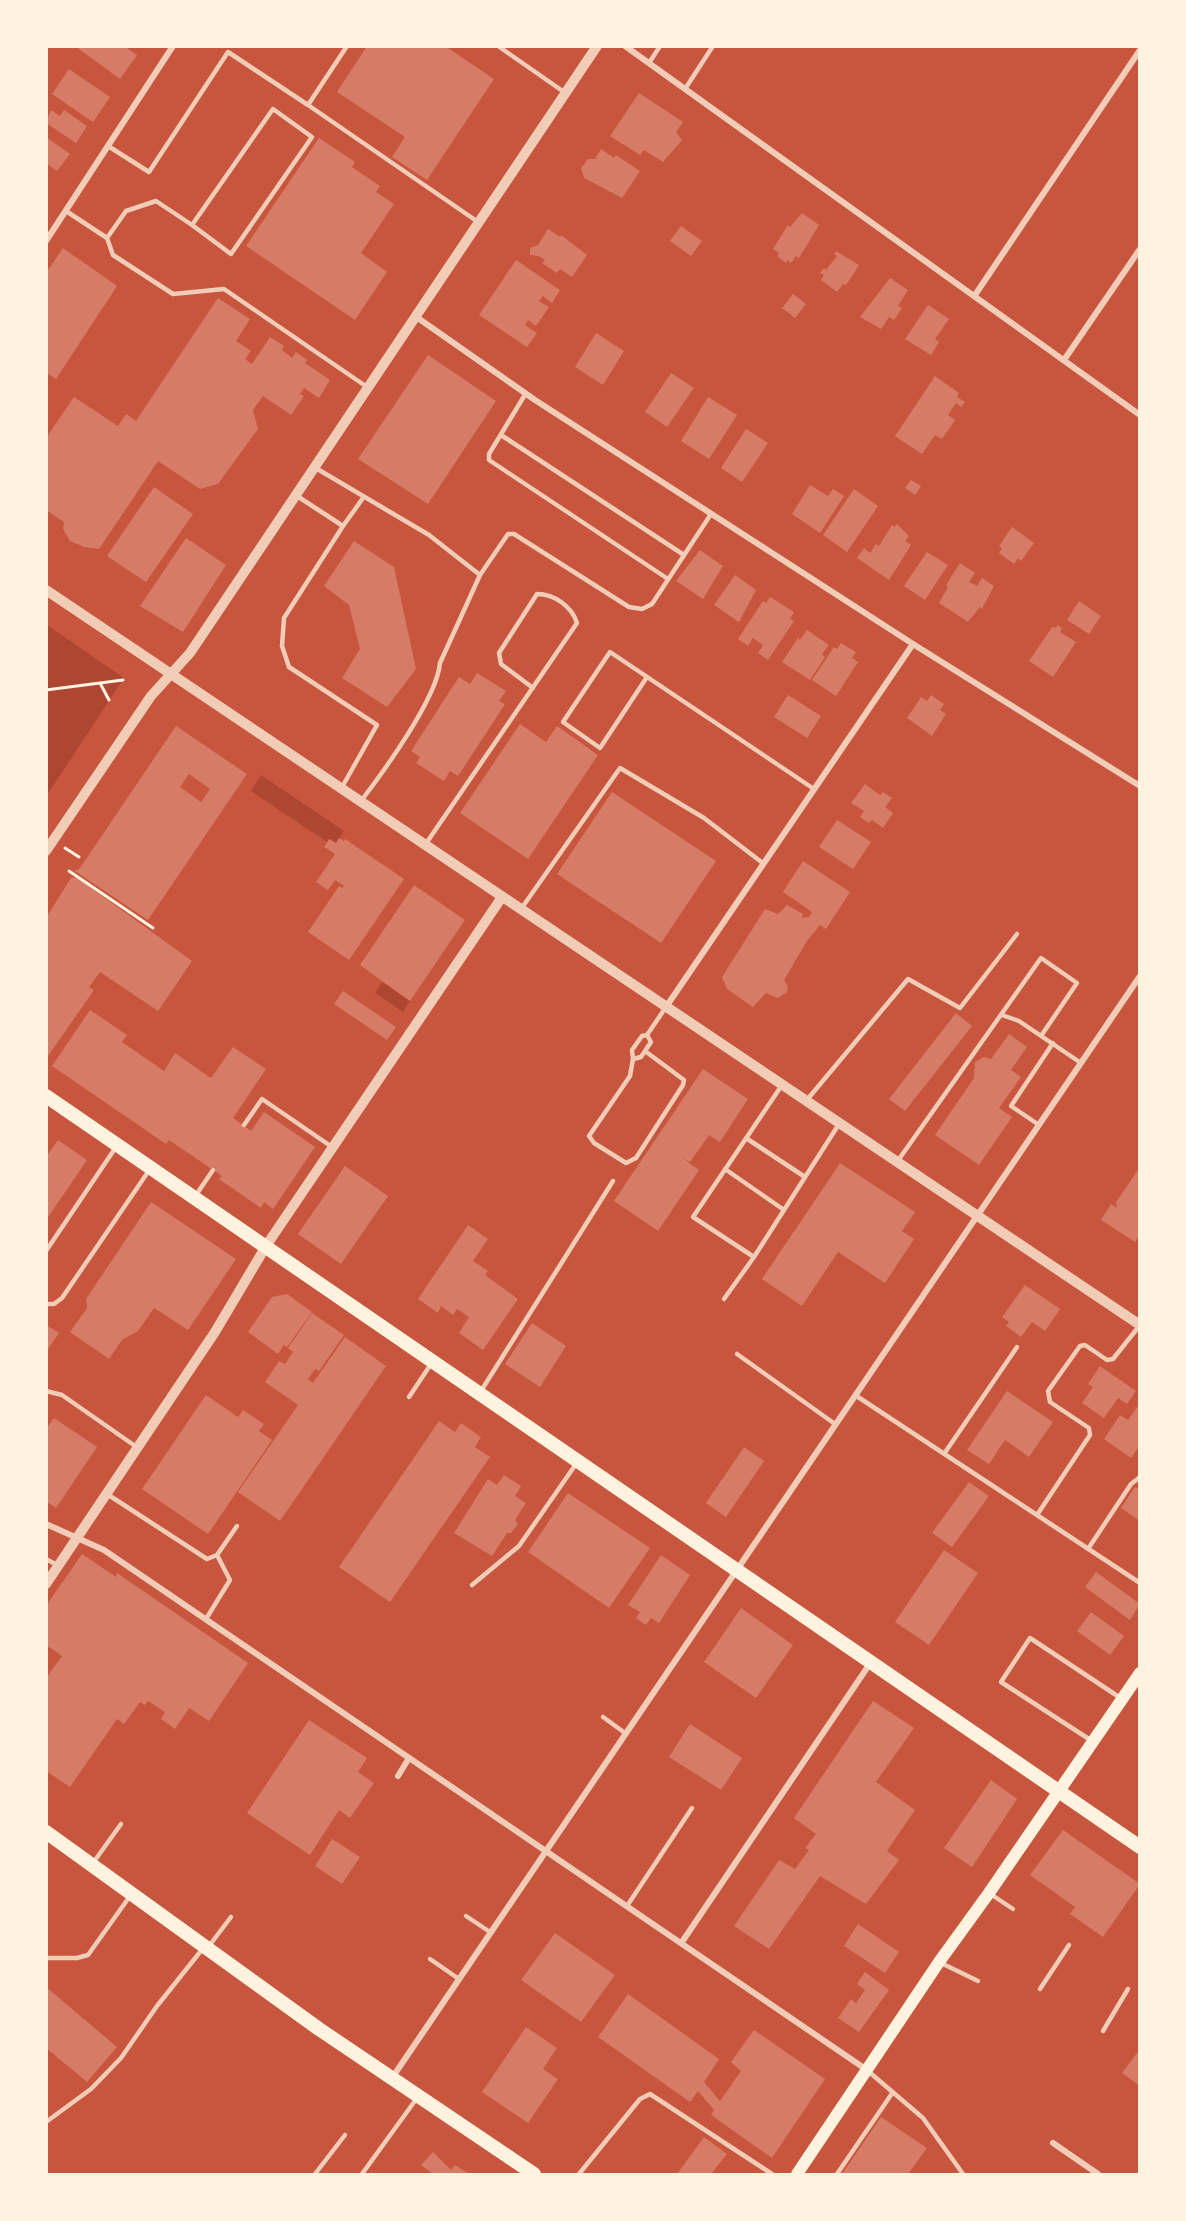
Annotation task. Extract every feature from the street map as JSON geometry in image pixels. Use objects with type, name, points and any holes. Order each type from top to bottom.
[{"type":"main road","points":[[46,1096],[1140,1847]]},
{"type":"main road","points":[[799,2174],[939,1962],[1140,1673]]},
{"type":"main road","points":[[46,1832],[319,2029],[534,2175]]},
{"type":"street","points":[[46,241],[173,46]]},
{"type":"street","points":[[46,851],[151,696],[190,652],[597,46]]},
{"type":"street","points":[[625,46],[1140,415]]},
{"type":"street","points":[[975,295],[1140,51]]},
{"type":"street","points":[[1064,360],[1140,249]]},
{"type":"street","points":[[415,316],[526,393],[711,514],[1140,786]]},
{"type":"street","points":[[46,590],[1140,1325]]},
{"type":"street","points":[[666,1007],[913,644]]},
{"type":"street","points":[[46,1584],[215,1332],[266,1246],[502,897]]},
{"type":"street","points":[[392,2078],[1140,976]]},
{"type":"street","points":[[46,1524],[104,1550],[868,2070]]},
{"type":"street","points":[[682,1942],[871,1662]]},
{"type":"street","points":[[398,1776],[409,1758]]},
{"type":"street","points":[[1053,2143],[1098,2175]]},
{"type":"lane","points":[[308,105],[346,46]]},
{"type":"lane","points":[[498,46],[564,92]]},
{"type":"lane","points":[[649,63],[660,46]]},
{"type":"lane","points":[[685,88],[713,46]]},
{"type":"lane","points":[[108,146],[149,172],[228,52],[478,222]]},
{"type":"lane","points":[[106,238],[126,211],[156,201],[231,254],[312,137],[273,110],[192,225]]},
{"type":"lane","points":[[66,212],[106,238],[112,255],[173,294],[225,289],[367,387]]},
{"type":"lane","points":[[526,393],[489,454],[489,460],[668,579]]},
{"type":"lane","points":[[501,435],[684,555]]},
{"type":"lane","points":[[314,467],[429,535],[480,575]]},
{"type":"lane","points":[[295,495],[343,526]]},
{"type":"lane","points":[[341,789],[377,725],[289,667],[282,646],[284,618],[363,498]]},
{"type":"lane","points":[[361,802],[402,741],[439,678],[440,663],[480,575],[504,538],[514,534],[629,606],[642,609],[652,604],[711,514]]},
{"type":"lane","points":[[425,845],[533,688],[577,623],[574,612],[548,594],[537,594],[499,653],[501,664],[533,688]]},
{"type":"lane","points":[[647,677],[600,748],[563,722],[610,652],[814,789]]},
{"type":"lane","points":[[521,909],[620,768],[704,818],[764,864]]},
{"type":"lane","points":[[806,1101],[908,979],[960,1008],[1017,934]]},
{"type":"lane","points":[[897,1162],[1041,958],[1077,983],[1041,1035]]},
{"type":"lane","points":[[645,1051],[684,1080],[636,1158],[626,1163],[594,1143],[590,1136],[630,1076],[632,1050],[642,1036],[647,1035],[666,1007]]},
{"type":"lane","points":[[1002,1015],[1019,1021],[1081,1063]]},
{"type":"lane","points":[[633,1059],[641,1057],[651,1042],[647,1035]]},
{"type":"lane","points":[[1039,1125],[1011,1106],[1053,1043]]},
{"type":"lane","points":[[753,1257],[693,1217],[782,1085]]},
{"type":"lane","points":[[244,1125],[262,1099],[333,1147]]},
{"type":"lane","points":[[724,1299],[839,1123]]},
{"type":"lane","points":[[746,1138],[805,1177]]},
{"type":"lane","points":[[46,1251],[117,1145]]},
{"type":"lane","points":[[46,1304],[54,1304],[62,1298],[151,1167]]},
{"type":"lane","points":[[725,1169],[784,1210]]},
{"type":"lane","points":[[194,1197],[213,1170]]},
{"type":"lane","points":[[479,1393],[613,1181]]},
{"type":"lane","points":[[1036,1515],[1090,1435],[1089,1428],[1050,1402],[1048,1391],[1080,1346],[1084,1345],[1107,1360],[1113,1359],[1140,1325]]},
{"type":"lane","points":[[944,1454],[1017,1347]]},
{"type":"lane","points":[[737,1354],[835,1424]]},
{"type":"lane","points":[[409,1396],[433,1361]]},
{"type":"lane","points":[[46,1390],[62,1395],[138,1448]]},
{"type":"lane","points":[[855,1395],[1140,1583]]},
{"type":"lane","points":[[472,1585],[519,1546],[578,1462]]},
{"type":"lane","points":[[1088,1549],[1131,1484],[1140,1477]]},
{"type":"lane","points":[[107,1494],[198,1553],[211,1559],[237,1526]]},
{"type":"lane","points":[[206,1619],[230,1580],[217,1554]]},
{"type":"lane","points":[[46,1559],[58,1567]]},
{"type":"lane","points":[[1093,1741],[1001,1682],[1030,1638],[1122,1699]]},
{"type":"lane","points":[[603,1717],[625,1733]]},
{"type":"lane","points":[[627,1906],[692,1808]]},
{"type":"lane","points":[[92,1865],[121,1824]]},
{"type":"lane","points":[[989,1893],[1013,1909]]},
{"type":"lane","points":[[46,1958],[76,1958],[88,1955],[131,1894]]},
{"type":"lane","points":[[466,1916],[490,1932]]},
{"type":"lane","points":[[46,2122],[91,2089],[121,2058],[157,2006],[231,1917]]},
{"type":"lane","points":[[1040,1989],[1069,1945]]},
{"type":"lane","points":[[430,1959],[459,1979]]},
{"type":"lane","points":[[939,1962],[978,1981]]},
{"type":"lane","points":[[1103,2031],[1128,1989]]},
{"type":"lane","points":[[868,2070],[923,2118],[963,2175]]},
{"type":"lane","points":[[837,2175],[893,2092]]},
{"type":"lane","points":[[579,2175],[640,2098],[650,2094],[772,2175]]},
{"type":"lane","points":[[362,2175],[419,2096]]},
{"type":"lane","points":[[315,2175],[345,2135]]},
{"type":"path","points":[[46,690],[123,681]]},
{"type":"path","points":[[100,683],[109,700]]},
{"type":"path","points":[[69,871],[153,928]]},
{"type":"shaded area","points":[[47,625],[124,678],[47,795]]},
{"type":"shaded area","points":[[261,775],[344,831],[336,843],[330,839],[327,842],[251,791]]},
{"type":"shaded area","points":[[382,982],[410,1001],[403,1012],[375,993]]},
{"type":"building","points":[[75,46],[124,46],[137,55],[120,79]]},
{"type":"building","points":[[367,46],[445,46],[494,79],[427,180],[392,157],[405,137],[337,92]]},
{"type":"building","points":[[69,69],[110,97],[93,122],[52,94]]},
{"type":"building","points":[[639,93],[683,122],[676,132],[682,140],[663,162],[644,150],[640,155],[610,136]]},
{"type":"building","points":[[51,110],[60,116],[64,110],[87,126],[76,143],[46,123]]},
{"type":"building","points":[[46,137],[70,154],[57,171],[46,163]]},
{"type":"building","points":[[319,138],[355,162],[352,167],[380,186],[376,192],[394,204],[361,253],[387,272],[355,320],[246,246]]},
{"type":"building","points":[[601,149],[614,158],[616,155],[640,171],[622,198],[584,178],[581,168],[588,159],[595,159]]},
{"type":"building","points":[[802,213],[819,225],[799,258],[796,256],[791,263],[787,260],[786,263],[777,256],[779,253],[773,249],[788,225],[790,227]]},
{"type":"building","points":[[681,226],[702,241],[691,256],[670,241]]},
{"type":"building","points":[[548,229],[560,237],[561,235],[587,255],[572,277],[560,269],[557,273],[542,263],[545,260],[539,256],[530,255],[530,248],[538,245]]},
{"type":"building","points":[[63,248],[117,286],[56,379],[46,373],[46,273]]},
{"type":"building","points":[[836,251],[859,265],[846,285],[843,284],[837,292],[821,280],[824,275],[820,273],[824,268],[826,270],[837,256],[834,254]]},
{"type":"building","points":[[516,260],[560,290],[552,303],[543,296],[539,301],[549,307],[536,326],[528,320],[525,325],[537,333],[527,347],[479,315]]},
{"type":"building","points":[[890,278],[908,290],[898,306],[902,308],[894,320],[889,317],[881,329],[860,317]]},
{"type":"building","points":[[793,294],[806,304],[795,318],[782,308]]},
{"type":"building","points":[[218,298],[250,319],[236,341],[251,351],[245,359],[252,364],[270,337],[284,346],[282,350],[292,358],[296,352],[307,360],[305,363],[330,380],[319,398],[304,388],[300,394],[304,396],[291,415],[263,396],[253,410],[258,429],[218,484],[200,489],[158,461],[99,549],[84,547],[70,541],[63,529],[64,522],[46,510],[46,438],[74,397],[118,426],[126,414],[136,421]]},
{"type":"building","points":[[928,305],[949,319],[935,339],[939,342],[931,355],[905,339]]},
{"type":"building","points":[[596,333],[624,351],[603,385],[575,367]]},
{"type":"building","points":[[428,355],[496,401],[428,504],[358,459]]},
{"type":"building","points":[[671,373],[694,388],[667,427],[645,412]]},
{"type":"building","points":[[935,376],[959,393],[957,397],[965,402],[961,407],[956,403],[948,415],[955,420],[942,439],[935,435],[922,454],[895,436]]},
{"type":"building","points":[[708,397],[737,415],[709,459],[681,441]]},
{"type":"building","points":[[746,429],[768,443],[742,482],[721,468]]},
{"type":"building","points":[[911,480],[921,486],[915,495],[905,488]]},
{"type":"building","points":[[810,485],[828,496],[833,489],[844,496],[820,533],[792,514]]},
{"type":"building","points":[[154,487],[193,514],[146,582],[107,556]]},
{"type":"building","points":[[854,489],[878,506],[847,552],[823,535]]},
{"type":"building","points":[[897,524],[909,536],[905,541],[911,545],[889,580],[857,558],[864,548],[870,553],[876,544],[879,546],[892,525],[895,527]]},
{"type":"building","points":[[1012,527],[1034,543],[1021,561],[1018,558],[1014,564],[999,553],[1002,548],[999,546]]},
{"type":"building","points":[[186,538],[226,565],[183,632],[140,606]]},
{"type":"building","points":[[354,541],[394,567],[416,669],[387,707],[342,678],[360,649],[349,605],[324,586]]},
{"type":"building","points":[[700,550],[723,566],[703,599],[676,581]]},
{"type":"building","points":[[927,552],[948,565],[925,600],[904,586]]},
{"type":"building","points":[[960,563],[975,573],[969,582],[977,586],[982,578],[994,586],[982,609],[980,607],[968,622],[939,603],[948,587],[946,585]]},
{"type":"building","points":[[735,575],[756,590],[739,622],[714,605]]},
{"type":"building","points":[[770,597],[794,612],[790,619],[794,621],[768,660],[758,653],[763,645],[753,638],[748,646],[738,639],[763,601],[766,603]]},
{"type":"building","points":[[1079,601],[1101,616],[1089,634],[1067,620]]},
{"type":"building","points":[[1058,625],[1062,628],[1060,632],[1076,642],[1053,677],[1029,661],[1053,626],[1055,628]]},
{"type":"building","points":[[807,630],[829,645],[822,654],[825,657],[810,680],[782,662],[798,638],[800,640]]},
{"type":"building","points":[[841,643],[856,652],[852,658],[858,662],[836,696],[812,680],[834,647],[837,649]]},
{"type":"building","points":[[477,673],[506,691],[499,701],[505,704],[458,776],[450,771],[444,781],[416,763],[420,757],[411,751],[459,677],[470,684]]},
{"type":"building","points":[[788,695],[821,716],[807,738],[774,717]]},
{"type":"building","points":[[931,695],[944,704],[940,710],[946,714],[932,736],[907,718],[921,697],[927,701]]},
{"type":"building","points":[[520,724],[546,742],[557,726],[598,755],[528,859],[460,813]]},
{"type":"building","points":[[176,726],[247,774],[148,920],[75,871],[80,868]],"holes":[[[189,774],[210,789],[201,802],[180,787]]]},
{"type":"building","points":[[865,784],[880,795],[883,792],[892,798],[885,807],[893,813],[883,828],[872,820],[869,823],[860,817],[864,811],[851,803]]},
{"type":"building","points":[[612,792],[716,861],[661,943],[557,874]]},
{"type":"building","points":[[837,820],[871,842],[853,869],[819,847]]},
{"type":"building","points":[[339,838],[344,841],[345,839],[404,879],[349,960],[308,932],[339,886],[342,888],[344,886],[335,880],[328,890],[316,882],[335,854],[324,847],[329,839],[336,843]]},
{"type":"building","points":[[803,861],[850,892],[826,929],[820,925],[807,941],[784,980],[788,987],[787,992],[778,998],[766,993],[753,1007],[727,989],[722,977],[765,909],[778,914],[787,905],[803,914],[802,918],[809,917],[812,912],[783,892]]},
{"type":"building","points":[[76,877],[192,961],[158,1011],[100,972],[89,987],[94,990],[46,1059],[46,918],[71,878]]},
{"type":"building","points":[[414,885],[465,920],[410,1001],[360,965]]},
{"type":"building","points":[[343,991],[396,1027],[387,1040],[334,1004]]},
{"type":"building","points":[[90,1010],[127,1035],[122,1042],[164,1071],[175,1053],[211,1078],[233,1047],[266,1069],[233,1118],[251,1131],[264,1112],[315,1147],[273,1209],[264,1202],[261,1208],[219,1179],[222,1176],[169,1140],[166,1144],[52,1066]]},
{"type":"building","points":[[956,1013],[972,1026],[905,1111],[889,1099]]},
{"type":"building","points":[[1009,1034],[1027,1047],[1011,1070],[1021,1077],[999,1108],[1012,1117],[979,1165],[935,1135],[974,1078],[975,1062],[984,1057],[991,1059]]},
{"type":"building","points":[[703,1069],[748,1099],[720,1142],[709,1135],[690,1162],[680,1156],[699,1170],[658,1231],[614,1201]]},
{"type":"building","points":[[58,1140],[87,1160],[46,1220],[46,1157]]},
{"type":"building","points":[[840,1163],[915,1212],[902,1231],[914,1239],[885,1283],[838,1252],[802,1306],[762,1279]]},
{"type":"building","points":[[345,1166],[388,1196],[341,1264],[298,1234]]},
{"type":"building","points":[[1140,1167],[1140,1234],[1135,1242],[1101,1220],[1111,1204],[1117,1208],[1116,1202]]},
{"type":"building","points":[[151,1202],[236,1259],[188,1330],[154,1308],[138,1331],[122,1340],[109,1359],[70,1332],[87,1308],[86,1299]]},
{"type":"building","points":[[468,1225],[488,1239],[473,1261],[488,1271],[485,1275],[518,1299],[483,1350],[459,1333],[469,1317],[457,1309],[453,1315],[441,1306],[438,1313],[418,1299]]},
{"type":"building","points":[[1025,1285],[1060,1309],[1045,1331],[1032,1322],[1021,1337],[1006,1326],[1009,1322],[1002,1317]]},
{"type":"building","points":[[287,1294],[312,1312],[287,1347],[284,1345],[278,1354],[248,1332],[272,1297]]},
{"type":"building","points":[[312,1313],[344,1335],[319,1371],[315,1369],[308,1379],[313,1383],[345,1337],[386,1366],[280,1521],[238,1492],[298,1405],[265,1382],[279,1361],[285,1364],[293,1352],[288,1348]]},
{"type":"building","points":[[532,1323],[566,1346],[540,1387],[505,1364]]},
{"type":"building","points":[[46,1325],[59,1333],[46,1352]]},
{"type":"building","points":[[1100,1366],[1136,1391],[1127,1404],[1118,1398],[1104,1418],[1082,1403],[1093,1387],[1088,1384]]},
{"type":"building","points":[[1007,1391],[1053,1422],[1029,1457],[1005,1440],[989,1464],[967,1450]]},
{"type":"building","points":[[206,1395],[238,1417],[243,1410],[264,1424],[259,1431],[272,1440],[208,1534],[142,1489]]},
{"type":"building","points":[[1140,1403],[1140,1445],[1131,1458],[1104,1439],[1120,1415],[1128,1420]]},
{"type":"building","points":[[54,1418],[97,1447],[56,1508],[46,1501],[46,1429]]},
{"type":"building","points":[[439,1421],[455,1432],[461,1423],[481,1437],[475,1447],[490,1457],[390,1602],[339,1567]]},
{"type":"building","points":[[744,1447],[764,1461],[726,1517],[706,1503]]},
{"type":"building","points":[[504,1475],[521,1486],[515,1496],[526,1503],[515,1520],[518,1524],[511,1533],[507,1533],[492,1556],[454,1533],[488,1479],[497,1485]]},
{"type":"building","points":[[969,1482],[989,1496],[952,1547],[932,1533]]},
{"type":"building","points":[[1135,1487],[1140,1490],[1140,1521],[1121,1508]]},
{"type":"building","points":[[568,1493],[650,1548],[609,1608],[528,1552]]},
{"type":"building","points":[[944,1550],[978,1573],[929,1645],[895,1622]]},
{"type":"building","points":[[82,1554],[116,1577],[117,1573],[248,1663],[209,1721],[189,1708],[175,1729],[161,1719],[165,1712],[148,1701],[145,1705],[140,1702],[124,1724],[117,1719],[70,1787],[46,1771],[46,1678],[62,1656],[46,1645],[46,1606]]},
{"type":"building","points":[[661,1555],[690,1575],[659,1623],[651,1618],[646,1625],[636,1618],[640,1612],[628,1605]]},
{"type":"building","points":[[1096,1572],[1140,1604],[1130,1620],[1085,1587]]},
{"type":"building","points":[[741,1608],[793,1645],[756,1698],[704,1662]]},
{"type":"building","points":[[1091,1612],[1124,1636],[1110,1655],[1077,1631]]},
{"type":"building","points":[[873,1701],[914,1728],[876,1782],[915,1810],[887,1851],[899,1860],[866,1904],[820,1876],[769,1949],[734,1926],[779,1860],[795,1869],[809,1850],[805,1848],[816,1834],[794,1818]]},
{"type":"building","points":[[309,1720],[367,1758],[358,1772],[374,1783],[350,1818],[339,1810],[310,1855],[247,1813]]},
{"type":"building","points":[[690,1724],[742,1758],[721,1790],[669,1757]]},
{"type":"building","points":[[991,1780],[1017,1799],[972,1867],[944,1848]]},
{"type":"building","points":[[1063,1830],[1140,1884],[1103,1937],[1070,1914],[1075,1907],[1030,1875]]},
{"type":"building","points":[[332,1839],[360,1857],[342,1884],[315,1866]]},
{"type":"building","points":[[858,1924],[899,1952],[885,1973],[844,1946]]},
{"type":"building","points":[[555,1933],[615,1975],[581,2022],[521,1980]]},
{"type":"building","points":[[865,1972],[889,1990],[859,2032],[838,2018],[851,1999],[856,2003],[865,1990],[857,1984]]},
{"type":"building","points":[[46,1987],[117,2047],[87,2082],[46,2048]]},
{"type":"building","points":[[628,1994],[719,2059],[704,2082],[720,2101],[741,2071],[731,2062],[754,2030],[825,2079],[772,2158],[711,2115],[714,2110],[698,2091],[690,2102],[598,2037]]},
{"type":"building","points":[[526,2027],[557,2048],[543,2069],[558,2079],[528,2123],[482,2092]]},
{"type":"building","points":[[1140,2049],[1140,2086],[1122,2073]]},
{"type":"building","points":[[881,2117],[927,2148],[908,2174],[842,2174]]},
{"type":"building","points":[[704,2137],[727,2154],[711,2174],[677,2174]]},
{"type":"building","points":[[433,2152],[451,2170],[455,2165],[469,2174],[433,2174],[421,2165]]}]
